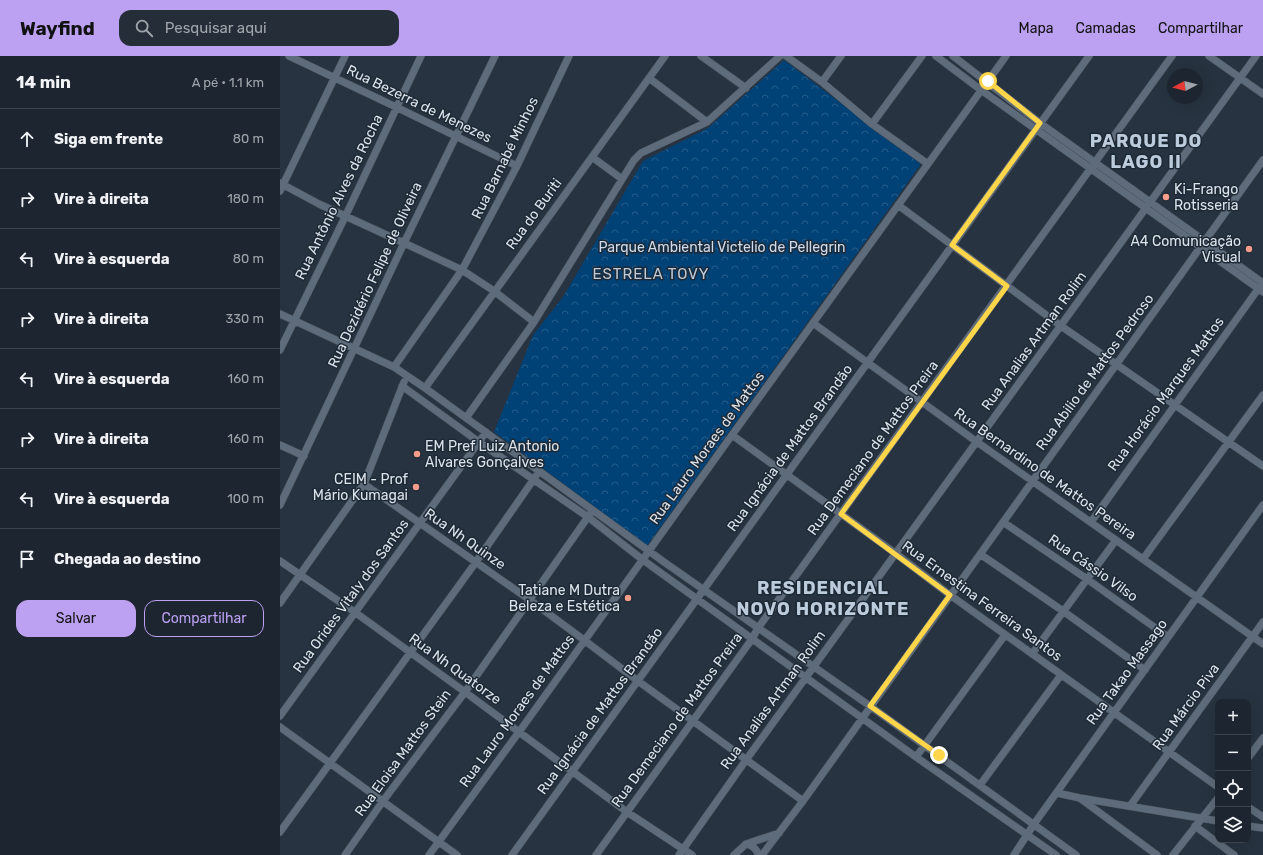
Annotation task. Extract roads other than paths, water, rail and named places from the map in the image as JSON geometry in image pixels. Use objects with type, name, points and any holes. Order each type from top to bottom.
[{"type":"street","name":"Rua Bezerra de Menezes","points":[[289,56],[396,106],[517,166]]},
{"type":"street","points":[[345,56],[281,186],[462,270],[534,322]]},
{"type":"street","name":"Rua Antônio Alves da Rocha","points":[[280,350],[421,56]]},
{"type":"street","name":"Rua Dezidério Felipe de Oliveira","points":[[280,506],[404,243],[495,56]]},
{"type":"street","name":"Rua do Buriti","points":[[425,388],[665,56]]},
{"type":"street","points":[[701,56],[746,88]]},
{"type":"street","points":[[466,418],[534,322],[634,160],[641,153],[707,122],[780,56]]},
{"type":"street","points":[[786,56],[822,82],[872,124],[928,164]]},
{"type":"street","points":[[822,82],[841,56]]},
{"type":"street","points":[[872,124],[922,56]]},
{"type":"street","points":[[936,56],[1091,169],[1205,241],[1262,285]]},
{"type":"street","points":[[954,56],[1040,123],[1096,162],[1201,247],[1262,285]]},
{"type":"street","name":"Rua Lauro Moraes de Mattos","points":[[429,855],[1006,56]]},
{"type":"street","name":"Rua Ignácia de Mattos Brandão","points":[[512,855],[1089,56]]},
{"type":"street","name":"Rua Demeciano de Mattos Preira","points":[[596,855],[752,639],[758,628],[1172,56]]},
{"type":"street","points":[[1209,56],[1263,94]]},
{"type":"street","name":"Rua Analias Artman Rolim","points":[[681,852],[805,677],[814,667],[1256,56]]},
{"type":"street","name":"Rua Barnabé Minhos","points":[[394,367],[462,270],[517,166],[567,57]]},
{"type":"street","points":[[649,78],[707,122]]},
{"type":"street","points":[[592,157],[622,179]]},
{"type":"street","name":"Rua Abilio de Mattos Pedroso","points":[[762,855],[803,801],[1263,160]]},
{"type":"street","points":[[898,205],[1061,326],[1263,466]]},
{"type":"street","name":"Rua Horácio Marques Mattos","points":[[1090,522],[1262,285]]},
{"type":"street","points":[[280,314],[394,367],[425,388],[758,628],[924,744],[1076,855]]},
{"type":"street","name":"Rua Bernardino de Mattos Pereira","points":[[813,323],[977,442],[1263,644]]},
{"type":"street","points":[[280,603],[364,484],[407,376]]},
{"type":"street","points":[[402,386],[479,442],[588,517],[643,560],[916,757],[1056,855]]},
{"type":"street","points":[[1143,559],[1263,395]]},
{"type":"street","name":"Rua Orides Vitaly dos Santos","points":[[280,716],[486,432]]},
{"type":"street","name":"Rua Ernestina Ferreira Santos","points":[[732,435],[895,553],[950,595],[1215,786]]},
{"type":"street","points":[[280,445],[304,456]]},
{"type":"street","points":[[280,832],[476,562],[539,471]]},
{"type":"street","name":"Rua Nh Quinze","points":[[364,484],[530,600],[692,721],[803,801]]},
{"type":"street","name":"Rua Takao Massago","points":[[1014,855],[1034,824],[1263,505]]},
{"type":"street","name":"Rua Eloisa Mattos Stein","points":[[345,855],[464,692],[593,510]]},
{"type":"street","name":"Rua Cássio Vilso","points":[[1003,522],[1087,579],[1168,637]]},
{"type":"street","points":[[1032,654],[1116,540]]},
{"type":"street","points":[[980,554],[1145,670]]},
{"type":"street","name":"Rua Nh Quatorze","points":[[280,560],[356,612],[681,852],[692,855]]},
{"type":"street","name":"Rua Márcio Piva","points":[[1130,806],[1263,622]]},
{"type":"street","points":[[916,757],[924,744],[1006,635]]},
{"type":"street","points":[[980,785],[1062,675]]},
{"type":"street","points":[[280,727],[457,855]]},
{"type":"street","points":[[1251,754],[1263,738]]},
{"type":"street","points":[[1057,793],[1215,821]]},
{"type":"street","points":[[1080,798],[1157,855]]},
{"type":"street","points":[[1173,855],[1215,802]]},
{"type":"street","points":[[1251,809],[1263,817]]},
{"type":"street","points":[[1195,826],[1234,855]]},
{"type":"street","points":[[1251,826],[1263,828]]},
{"type":"street","points":[[734,855],[746,844],[779,833]]},
{"type":"street","points":[[746,844],[755,848],[759,855]]},
{"type":"place","name":"Ki-Frango Rotisseria","points":[[1166,197]]},
{"type":"place","name":"A4 Comunicação Visual","points":[[1249,249]]},
{"type":"place","name":"EM Pref Luiz Antonio Alvares Gonçalves","points":[[417,454]]},
{"type":"place","name":"CEIM - Prof Mário Kumagai","points":[[416,487]]},
{"type":"place","name":"Tatiane M Dutra Beleza e Estética","points":[[628,598]]},
{"type":"district","name":"PARQUE DO LAGO II","points":[[1146,151]]},
{"type":"district","name":"ESTRELA TOVY","points":[[651,274]]},
{"type":"district","name":"RESIDENCIAL NOVO HORIZONTE","points":[[823,598]]},
{"type":"park label","name":"Parque Ambiental Victelio de Pellegrin","points":[[722,247]]}]
